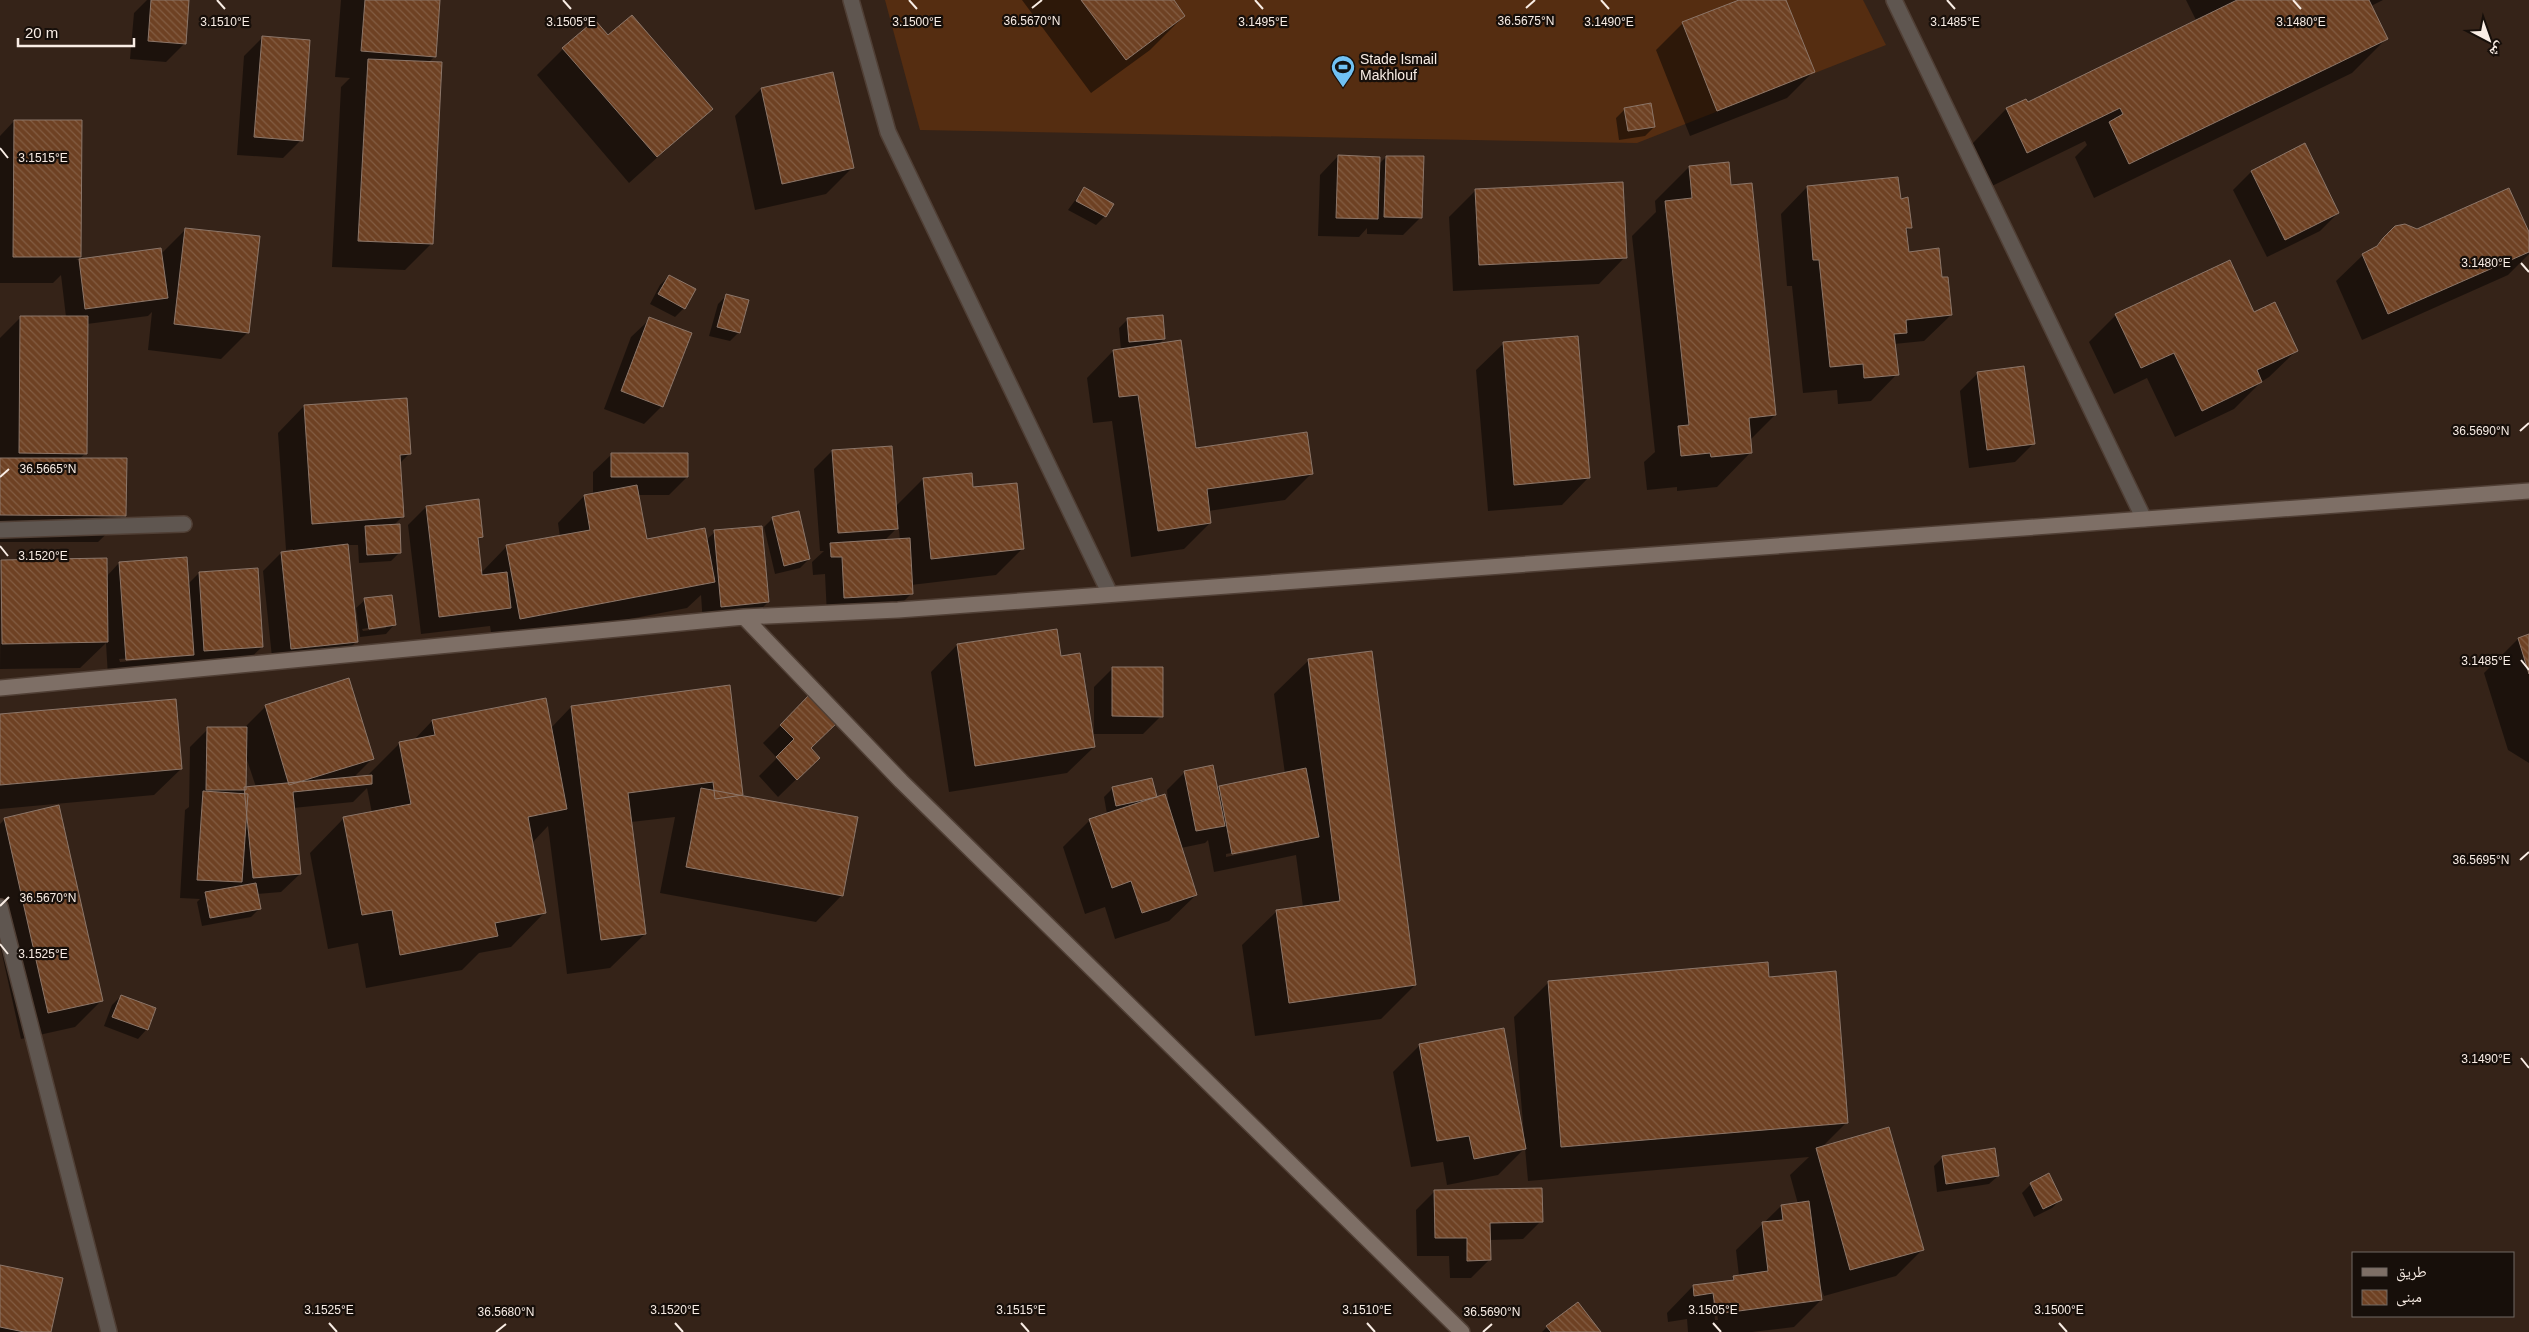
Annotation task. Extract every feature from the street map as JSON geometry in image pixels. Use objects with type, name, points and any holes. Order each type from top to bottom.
[{"type":"main road","points":[[0,688],[744,617],[898,610],[2529,491]]},
{"type":"main road","points":[[744,617],[907,788],[1462,1332]]},
{"type":"street","points":[[851,0],[888,132],[1110,594]]},
{"type":"street","points":[[1894,0],[2144,519]]},
{"type":"street","points":[[0,530],[184,524]]},
{"type":"street","points":[[0,907],[109,1332]]},
{"type":"shaded area","name":"Stade Ismail Makhlouf","points":[[885,0],[1863,0],[1886,45],[1637,143],[920,130]]},
{"type":"building","points":[[151,0],[189,0],[186,44],[148,41]]},
{"type":"building","points":[[365,0],[440,0],[436,57],[361,51]]},
{"type":"building","points":[[1081,0],[1174,0],[1185,16],[1126,60]]},
{"type":"building","points":[[1739,0],[1786,0],[1815,72],[1717,111],[1682,22]]},
{"type":"building","points":[[2237,0],[2369,0],[2388,39],[2129,164],[2109,122],[2123,114],[2120,108],[2027,153],[2006,108],[2026,99],[2028,102]]},
{"type":"building","points":[[632,15],[713,109],[657,157],[562,48],[595,20],[608,35]]},
{"type":"building","points":[[262,36],[310,40],[303,141],[254,137]]},
{"type":"building","points":[[368,59],[442,62],[433,244],[358,241]]},
{"type":"building","points":[[833,72],[854,168],[782,184],[761,88]]},
{"type":"building","points":[[1651,103],[1655,127],[1628,131],[1624,108]]},
{"type":"building","points":[[14,120],[82,120],[81,257],[13,257]]},
{"type":"building","points":[[2305,143],[2339,213],[2285,240],[2251,171]]},
{"type":"building","points":[[1338,155],[1380,157],[1378,219],[1336,218]]},
{"type":"building","points":[[1386,156],[1424,156],[1422,218],[1384,217]]},
{"type":"building","points":[[1729,162],[1731,185],[1752,183],[1776,415],[1749,418],[1752,453],[1711,457],[1710,453],[1681,456],[1678,426],[1689,425],[1665,201],[1692,198],[1689,166]]},
{"type":"building","points":[[1898,177],[1901,199],[1908,197],[1912,228],[1906,228],[1909,252],[1939,248],[1942,277],[1948,277],[1952,315],[1906,320],[1907,333],[1894,334],[1899,375],[1864,378],[1863,364],[1830,367],[1819,260],[1813,260],[1807,186]]},
{"type":"building","points":[[1623,182],[1627,258],[1479,265],[1475,189]]},
{"type":"building","points":[[1084,187],[1114,204],[1106,217],[1076,201]]},
{"type":"building","points":[[2509,188],[2529,232],[2529,252],[2388,314],[2362,254],[2377,246],[2395,226],[2405,224],[2417,229]]},
{"type":"building","points":[[185,228],[260,236],[249,333],[174,324]]},
{"type":"building","points":[[161,248],[168,298],[85,309],[79,259]]},
{"type":"building","points":[[2230,260],[2254,312],[2275,302],[2298,351],[2257,370],[2262,382],[2202,411],[2174,353],[2141,368],[2115,314]]},
{"type":"building","points":[[669,275],[696,289],[685,309],[658,294]]},
{"type":"building","points":[[726,294],[749,300],[740,333],[717,327]]},
{"type":"building","points":[[1163,315],[1165,339],[1129,342],[1127,318]]},
{"type":"building","points":[[20,316],[88,316],[87,454],[19,453]]},
{"type":"building","points":[[649,317],[692,333],[663,407],[621,391]]},
{"type":"building","points":[[1578,336],[1590,478],[1514,485],[1503,342]]},
{"type":"building","points":[[1181,340],[1196,448],[1307,432],[1313,474],[1207,489],[1211,523],[1158,531],[1138,395],[1119,397],[1113,350]]},
{"type":"building","points":[[2024,366],[2035,444],[1987,450],[1977,372]]},
{"type":"building","points":[[407,398],[411,454],[400,455],[404,517],[312,524],[304,405]]},
{"type":"building","points":[[892,446],[898,529],[838,533],[832,450]]},
{"type":"building","points":[[611,453],[688,453],[688,477],[611,477]]},
{"type":"building","points":[[0,458],[127,458],[126,516],[0,515]]},
{"type":"building","points":[[972,473],[973,487],[1017,483],[1024,549],[931,559],[923,478]]},
{"type":"building","points":[[637,485],[647,539],[705,528],[715,582],[520,619],[506,545],[590,530],[584,495]]},
{"type":"building","points":[[479,499],[483,537],[478,538],[482,575],[507,572],[511,608],[439,617],[426,506]]},
{"type":"building","points":[[799,511],[810,559],[784,566],[772,517]]},
{"type":"building","points":[[400,524],[401,553],[367,555],[365,526]]},
{"type":"building","points":[[762,526],[769,602],[721,607],[714,530]]},
{"type":"building","points":[[910,538],[913,594],[844,598],[842,557],[831,557],[830,543]]},
{"type":"building","points":[[348,544],[358,642],[291,649],[281,552]]},
{"type":"building","points":[[187,557],[194,655],[126,660],[119,562]]},
{"type":"building","points":[[107,558],[108,642],[2,644],[1,560]]},
{"type":"building","points":[[258,568],[263,647],[204,651],[199,572]]},
{"type":"building","points":[[392,595],[396,625],[369,629],[364,598]]},
{"type":"building","points":[[1057,629],[1061,656],[1080,653],[1095,747],[975,766],[957,644]]},
{"type":"building","points":[[2529,634],[2529,674],[2518,638]]},
{"type":"building","points":[[1372,651],[1416,985],[1289,1003],[1276,910],[1340,901],[1308,659]]},
{"type":"building","points":[[1112,667],[1163,667],[1163,717],[1112,716]]},
{"type":"building","points":[[349,678],[374,759],[289,785],[265,705]]},
{"type":"building","points":[[730,685],[743,795],[715,799],[713,782],[628,793],[646,934],[601,940],[571,706]]},
{"type":"building","points":[[811,693],[839,721],[811,748],[820,758],[797,780],[776,757],[794,739],[780,725]]},
{"type":"building","points":[[546,698],[567,809],[528,817],[546,913],[495,923],[498,936],[400,955],[392,910],[362,915],[343,817],[411,804],[399,742],[435,735],[432,720]]},
{"type":"building","points":[[176,699],[182,769],[0,785],[0,714]]},
{"type":"building","points":[[207,727],[247,727],[246,790],[206,790]]},
{"type":"building","points":[[1213,765],[1225,826],[1196,831],[1184,771]]},
{"type":"building","points":[[1306,768],[1319,837],[1232,854],[1219,786]]},
{"type":"building","points":[[372,775],[372,784],[293,792],[301,874],[253,878],[244,787]]},
{"type":"building","points":[[1152,778],[1157,797],[1116,806],[1112,787]]},
{"type":"building","points":[[701,788],[858,817],[843,896],[686,867]]},
{"type":"building","points":[[203,791],[248,794],[242,882],[197,880]]},
{"type":"building","points":[[1165,794],[1197,895],[1142,913],[1131,881],[1112,888],[1089,819]]},
{"type":"building","points":[[59,805],[103,1001],[48,1013],[4,818]]},
{"type":"building","points":[[256,883],[261,909],[210,918],[205,892]]},
{"type":"building","points":[[1768,962],[1769,977],[1836,971],[1848,1123],[1561,1147],[1548,981]]},
{"type":"building","points":[[121,995],[156,1008],[148,1030],[112,1017]]},
{"type":"building","points":[[1504,1028],[1526,1149],[1474,1159],[1469,1136],[1437,1141],[1419,1044]]},
{"type":"building","points":[[1889,1127],[1924,1250],[1850,1270],[1816,1148]]},
{"type":"building","points":[[1995,1148],[1999,1176],[1946,1184],[1942,1156]]},
{"type":"building","points":[[2049,1173],[2062,1200],[2043,1209],[2030,1183]]},
{"type":"building","points":[[1542,1188],[1543,1222],[1490,1223],[1491,1260],[1467,1261],[1467,1238],[1435,1238],[1434,1190]]},
{"type":"building","points":[[1809,1201],[1822,1300],[1716,1314],[1713,1293],[1694,1296],[1693,1285],[1734,1280],[1733,1276],[1768,1271],[1762,1222],[1783,1220],[1781,1205]]},
{"type":"building","points":[[0,1265],[63,1278],[51,1332],[24,1332],[0,1327]]},
{"type":"building","points":[[1578,1302],[1601,1332],[1551,1332],[1546,1326]]},
{"type":"place","name":"Stade Ismail Makhlouf","points":[[1343,88]]}]
